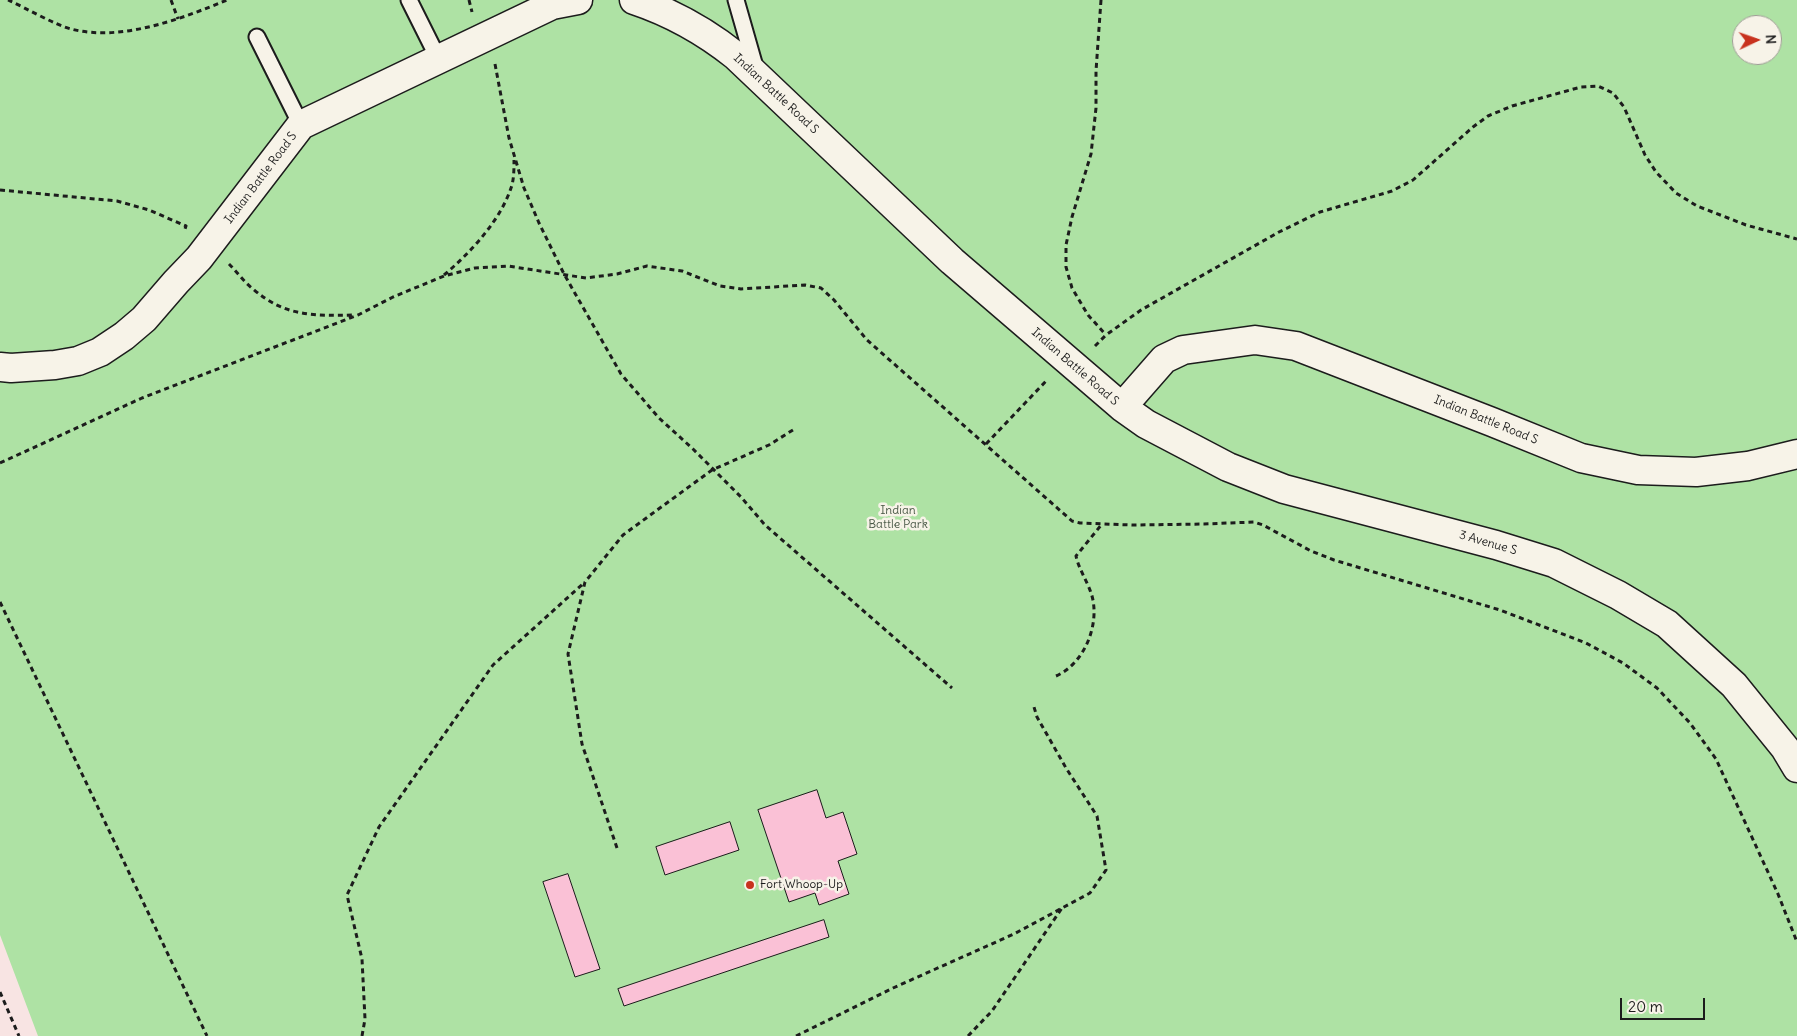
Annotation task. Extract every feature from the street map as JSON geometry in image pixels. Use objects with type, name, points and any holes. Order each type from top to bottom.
[{"type":"street","name":"Indian Battle Road S","points":[[634,0],[662,11],[717,40],[758,76],[952,262],[1122,407],[1164,359],[1183,350],[1255,340],[1296,346],[1590,460],[1638,470],[1696,472],[1748,466],[1797,454]]},
{"type":"street","name":"Indian Battle Road S","points":[[0,367],[55,365],[78,361],[100,352],[124,336],[144,319],[199,258],[301,125],[563,2]]},
{"type":"street","name":"3 Avenue S","points":[[1122,407],[1146,424],[1210,458],[1284,489],[1554,563],[1618,594],[1667,624],[1721,672],[1757,711],[1785,748],[1797,768]]},
{"type":"lane","points":[[409,0],[439,60]]},
{"type":"lane","points":[[736,0],[758,76]]},
{"type":"lane","points":[[257,37],[301,125]]},
{"type":"path","points":[[8,0],[69,29],[93,33],[124,31],[188,17],[227,0]]},
{"type":"path","points":[[171,0],[178,19]]},
{"type":"path","points":[[469,0],[472,13],[466,16],[475,43],[479,64],[494,59],[514,157],[524,188],[564,274],[621,374],[659,418],[741,497],[765,525],[952,688]]},
{"type":"path","points":[[1101,0],[1096,71],[1096,108],[1091,154],[1072,217],[1066,245],[1066,268],[1072,288],[1088,315],[1106,335]]},
{"type":"path","points":[[986,444],[1084,338],[1094,347],[1106,335],[1141,310],[1279,232],[1320,212],[1392,191],[1413,180],[1473,126],[1488,116],[1531,100],[1581,87],[1598,86],[1613,93],[1624,107],[1645,154],[1656,172],[1676,193],[1697,206],[1746,225],[1797,239]]},
{"type":"path","points":[[444,276],[478,241],[502,206],[512,187],[514,157]]},
{"type":"path","points":[[0,190],[117,201],[150,210],[186,226],[180,240],[219,276],[228,262],[251,288],[272,304],[288,310],[320,316],[358,315]]},
{"type":"path","points":[[0,463],[142,398],[358,315],[393,297],[444,276],[475,268],[508,266],[586,278],[617,274],[646,266],[682,271],[720,286],[734,288],[805,284],[821,288],[834,300],[867,340],[1072,521],[1103,524],[1254,522],[1326,557],[1500,610],[1586,643],[1624,663],[1657,688],[1690,723],[1716,759],[1778,894],[1797,942]]},
{"type":"path","points":[[362,1036],[365,1019],[362,958],[347,895],[379,827],[492,665],[585,582],[623,535],[712,470],[769,444],[796,428]]},
{"type":"path","points":[[1056,676],[1073,665],[1082,654],[1091,634],[1094,615],[1092,598],[1076,556],[1103,524]]},
{"type":"path","points":[[585,582],[568,654],[582,744],[617,848]]},
{"type":"path","points":[[0,602],[207,1036]]},
{"type":"path","points":[[796,1036],[893,988],[1014,934],[1090,893],[1106,870],[1097,816],[1036,717],[1034,707]]},
{"type":"path","points":[[968,1036],[992,1012],[1062,908]]},
{"type":"path","points":[[0,992],[19,1036]]},
{"type":"green space","name":"Indian Battle Park","points":[[0,0],[1797,0],[1797,1036],[38,1036],[0,935]]},
{"type":"building","points":[[817,790],[826,818],[843,812],[857,854],[838,861],[849,894],[819,905],[815,893],[789,902],[758,810]]},
{"type":"building","points":[[730,822],[739,850],[665,875],[656,847]]},
{"type":"building","points":[[568,874],[600,969],[575,977],[543,882]]},
{"type":"building","points":[[824,920],[829,937],[624,1006],[618,989]]},
{"type":"place","name":"Fort Whoop-Up","points":[[750,885]]}]
